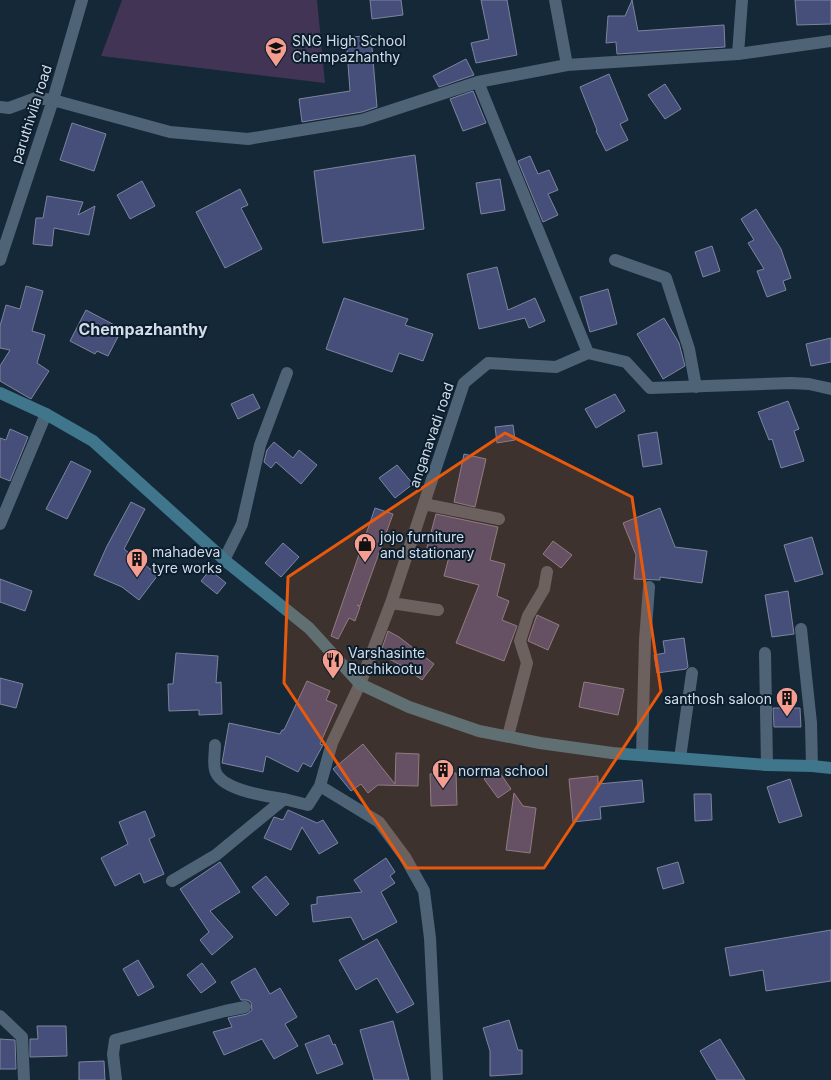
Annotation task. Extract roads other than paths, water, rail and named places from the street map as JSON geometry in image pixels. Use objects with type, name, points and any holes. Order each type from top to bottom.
[{"type":"main road","points":[[0,393],[46,414],[93,441],[224,560],[309,628],[360,684],[409,707],[479,731],[612,753],[767,765],[831,768]]},
{"type":"street","name":"paruthivila road","points":[[0,260],[53,100],[82,0]]},
{"type":"street","points":[[555,0],[567,65]]},
{"type":"street","points":[[738,54],[742,0]]},
{"type":"street","points":[[0,107],[9,108],[36,98],[53,100],[170,132],[248,139],[362,120],[478,82],[567,65],[738,54],[831,41]]},
{"type":"street","points":[[478,82],[588,353],[626,362],[650,388],[791,383],[809,384],[831,389]]},
{"type":"street","points":[[615,260],[666,278],[689,350],[696,387]]},
{"type":"street","name":"anganavadi road","points":[[284,799],[308,805],[320,786],[332,743],[360,684],[391,603],[464,383],[488,363],[556,367],[588,353]]},
{"type":"street","points":[[224,560],[242,524],[260,445],[287,373]]},
{"type":"street","points":[[0,524],[46,414]]},
{"type":"street","points":[[424,504],[499,519]]},
{"type":"street","points":[[508,736],[527,664],[520,641],[528,616],[544,590],[547,572]]},
{"type":"street","points":[[642,755],[645,640],[649,587]]},
{"type":"street","points":[[391,603],[438,610]]},
{"type":"street","points":[[801,629],[811,723],[812,766]]},
{"type":"street","points":[[765,653],[767,765]]},
{"type":"street","points":[[680,758],[692,673]]},
{"type":"street","points":[[215,745],[215,770],[221,781],[235,788],[284,799]]},
{"type":"street","points":[[320,786],[379,822],[406,857],[424,891],[430,938],[436,1080]]},
{"type":"street","points":[[172,881],[216,855],[284,799]]},
{"type":"street","points":[[116,1080],[113,1054],[115,1040],[225,1011],[246,1007]]},
{"type":"street","points":[[0,1016],[22,1037],[24,1080]]},
{"type":"place","name":"SNG High School Chempazhanthy","points":[[276,68]]},
{"type":"place","name":"jojo furniture and stationary","points":[[365,564]]},
{"type":"place","name":"mahadeva tyre works","points":[[137,578]]},
{"type":"place","name":"Varshasinte Ruchikootu","points":[[333,680]]},
{"type":"place","name":"santhosh saloon","points":[[787,718]]},
{"type":"place","name":"norma school","points":[[443,790]]},
{"type":"district","name":"Chempazhanthy","points":[[143,329]]}]
